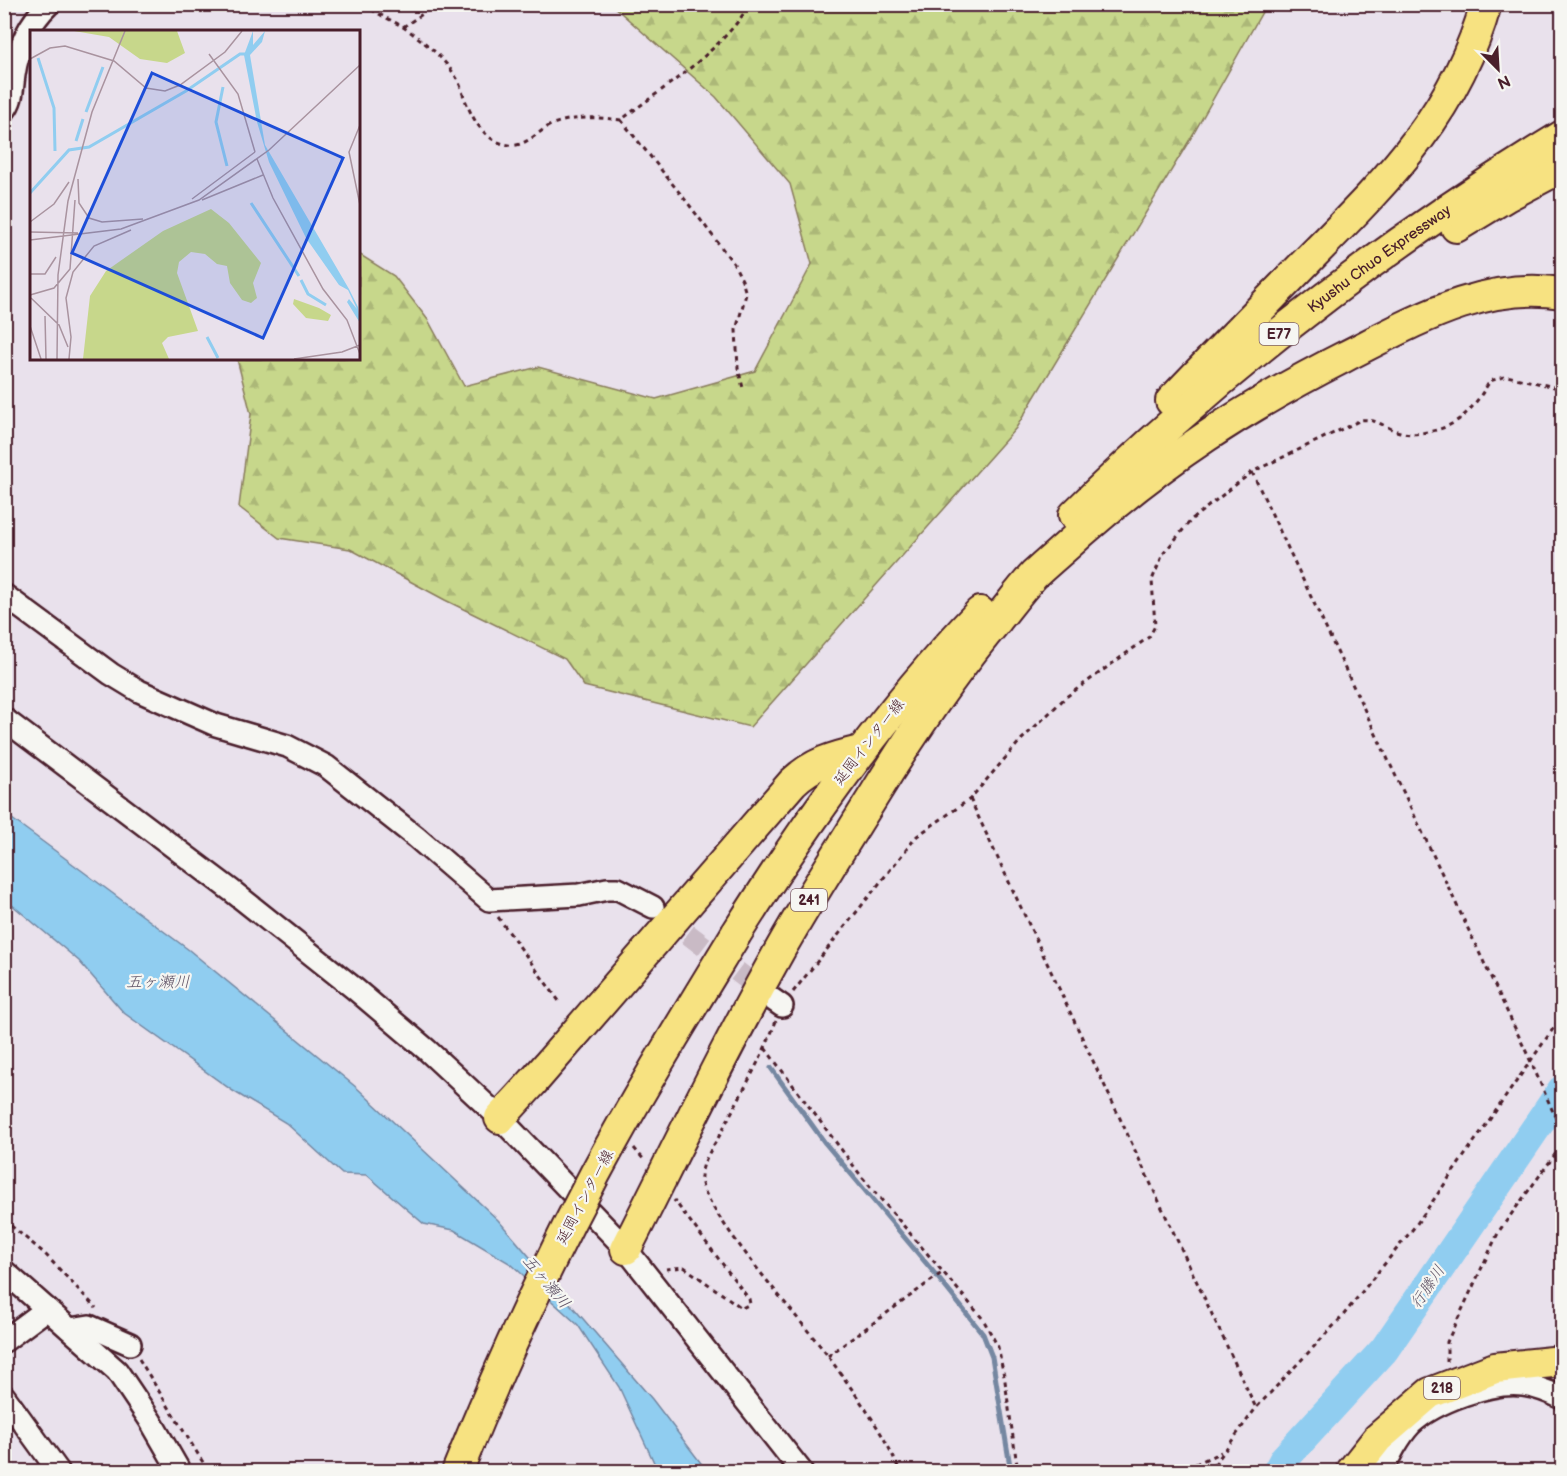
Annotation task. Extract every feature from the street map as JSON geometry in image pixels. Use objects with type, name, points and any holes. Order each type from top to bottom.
[{"type":"highway","points":[[1028,571],[1134,439],[1396,169],[1426,130],[1455,83],[1470,51],[1486,4]]},
{"type":"highway","name":"Kyushu Chuo Expressway","points":[[1028,571],[1159,434],[1257,352],[1415,233],[1508,169],[1563,136]]},
{"type":"highway","name":"Kyushu Chuo Expressway","points":[[1028,571],[1217,405],[1319,323],[1428,244],[1563,156]]},
{"type":"highway","points":[[1428,244],[1507,196],[1563,167]]},
{"type":"highway","points":[[1028,571],[1174,458],[1214,430],[1300,380],[1396,331],[1457,304],[1486,295],[1510,291],[1563,293]]},
{"type":"highway","name":"延岡インター線","points":[[457,1472],[530,1304],[595,1174],[667,1047],[736,934],[783,860],[860,751],[962,630],[1028,571]]},
{"type":"highway","name":"延岡インター線","points":[[736,934],[785,865],[868,757],[1028,571]]},
{"type":"highway","name":"241","points":[[626,1249],[743,1018],[823,877],[936,699],[1028,571]]},
{"type":"highway","points":[[500,1118],[793,782],[804,771],[817,764],[860,751]]},
{"type":"highway","name":"218","points":[[1351,1472],[1378,1438],[1430,1393],[1495,1368],[1563,1361]]},
{"type":"street","points":[[4,111],[11,102],[18,52],[26,33],[49,4]]},
{"type":"street","points":[[4,595],[111,674],[139,691],[216,725],[287,746],[326,765],[416,837],[489,900],[579,895],[618,889],[653,907]]},
{"type":"street","points":[[4,719],[356,988],[500,1118],[626,1249],[802,1472]]},
{"type":"street","points":[[4,1271],[117,1371],[150,1420],[180,1472]]},
{"type":"street","points":[[4,1341],[47,1309]]},
{"type":"street","points":[[70,1329],[89,1326],[130,1344]]},
{"type":"street","name":"218","points":[[1383,1472],[1402,1435],[1413,1423],[1449,1401],[1481,1390],[1521,1385],[1563,1398]]},
{"type":"street","points":[[4,1396],[59,1472]]},
{"type":"path","points":[[364,4],[403,27],[441,57],[459,80],[466,102],[478,125],[489,138],[508,146],[518,145],[551,125],[572,119],[598,117],[621,120],[714,237],[734,264],[742,280],[746,294],[736,330],[738,368],[743,388]]},
{"type":"path","points":[[403,27],[437,4]]},
{"type":"path","points":[[621,120],[722,39],[750,4]]},
{"type":"path","points":[[900,1472],[891,1449],[828,1356],[718,1218],[703,1190],[700,1178],[705,1159],[765,1048],[777,1002],[917,836],[970,799],[1020,741],[1066,697],[1149,637],[1155,626],[1152,580],[1163,554],[1192,519],[1252,472],[1361,420],[1371,419],[1408,435],[1439,430],[1458,421],[1475,405],[1490,381],[1507,376],[1563,390]]},
{"type":"path","points":[[1252,472],[1563,1132]]},
{"type":"path","points":[[970,799],[1256,1408]]},
{"type":"path","points":[[489,900],[495,913],[559,1001]]},
{"type":"path","points":[[1209,1472],[1256,1408],[1341,1318],[1416,1225],[1563,1016]]},
{"type":"path","points":[[765,1048],[862,1177],[983,1319],[998,1347],[1018,1472]]},
{"type":"path","points":[[1451,1384],[1446,1366],[1447,1341],[1499,1232],[1563,1144]]},
{"type":"path","points":[[628,1148],[634,1147],[648,1166]]},
{"type":"path","points":[[645,1272],[684,1267],[742,1308],[750,1304],[749,1299],[670,1194]]},
{"type":"path","points":[[828,1356],[943,1272]]},
{"type":"path","points":[[1179,1472],[1223,1451]]},
{"type":"green space","points":[[612,5],[1266,5],[1195,131],[1016,428],[750,727],[584,686],[565,659],[445,600],[350,549],[279,538],[239,507],[251,414],[237,360],[360,360],[360,255],[394,276],[428,320],[464,386],[538,367],[656,399],[755,371],[812,264],[790,184],[716,97]]},
{"type":"water","name":"五ヶ瀬川","points":[[4,813],[189,950],[357,1088],[498,1220],[652,1399],[707,1471],[658,1471],[619,1387],[578,1325],[511,1264],[454,1230],[424,1224],[367,1175],[342,1174],[286,1123],[233,1091],[124,1013],[79,961],[5,899]]},
{"type":"waterway","points":[[4,583],[13,590]]},
{"type":"waterway","points":[[771,1068],[825,1143],[983,1334],[992,1357],[1011,1472]]},
{"type":"waterway","name":"行縢川","points":[[1277,1472],[1284,1459],[1384,1350],[1562,1090]]},
{"type":"tunnel","points":[[663,915],[769,996]]}]
